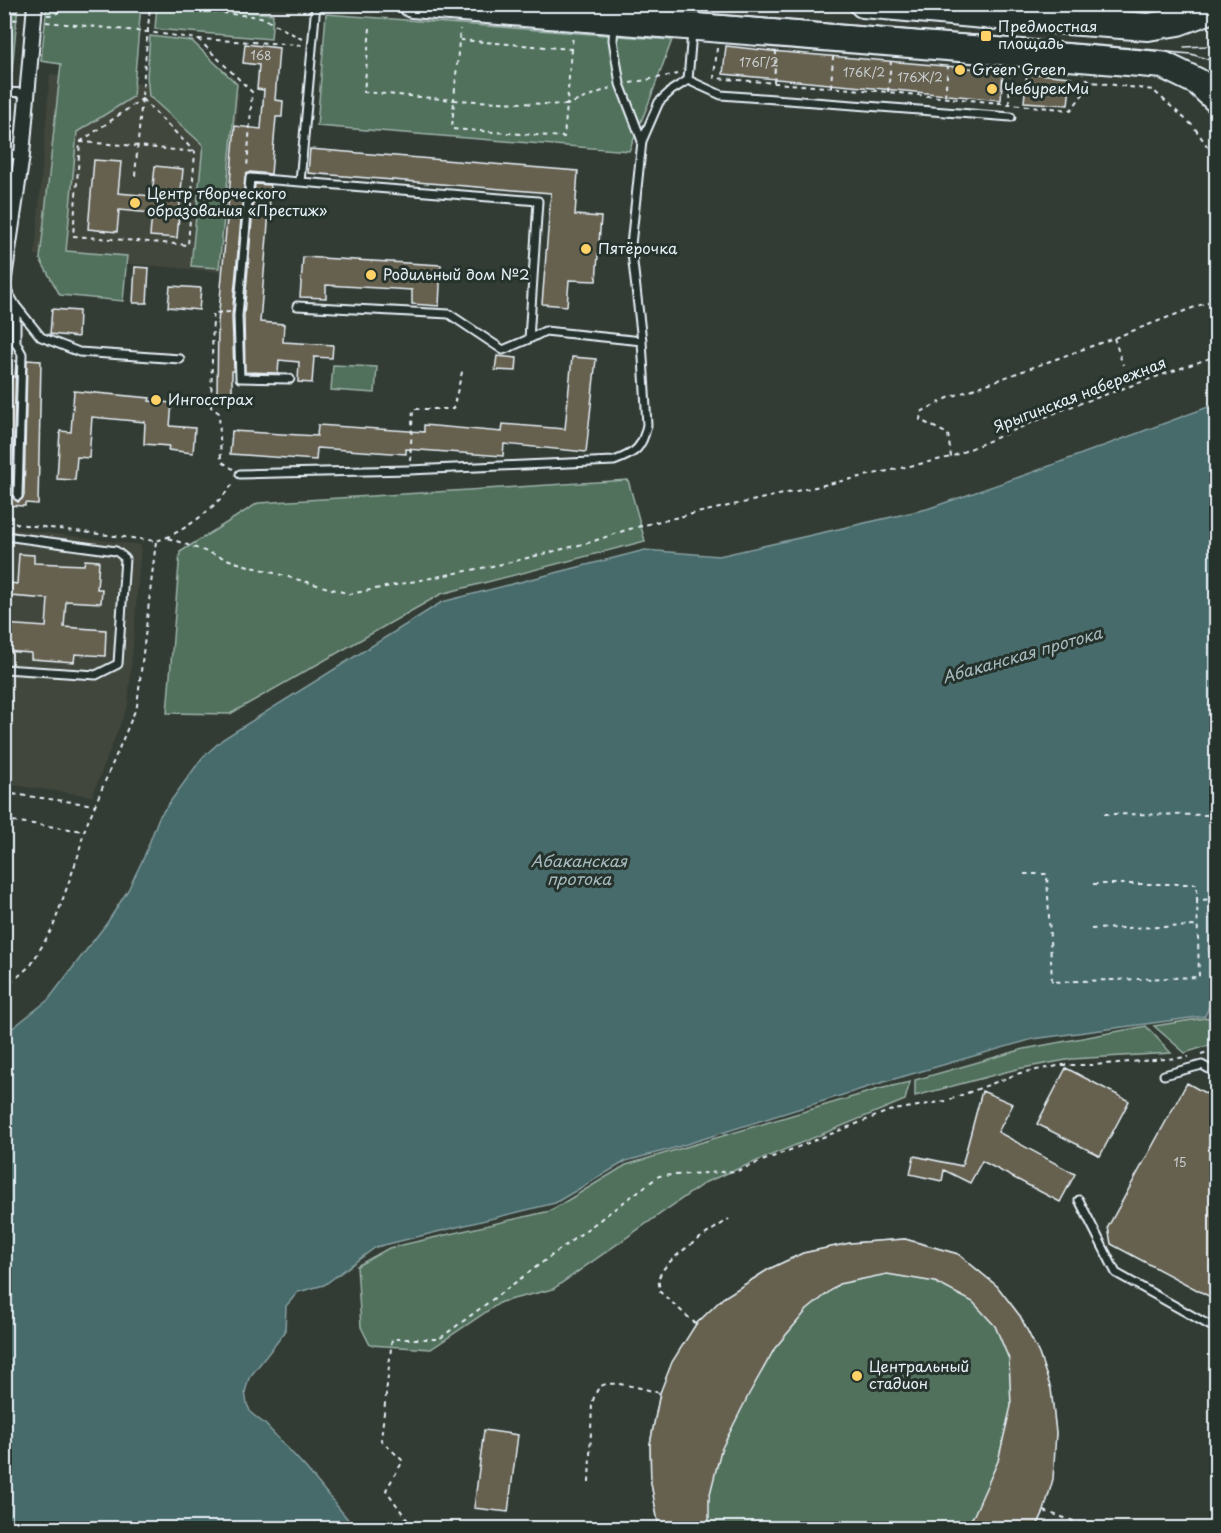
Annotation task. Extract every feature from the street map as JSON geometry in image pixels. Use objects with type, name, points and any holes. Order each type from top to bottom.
[{"type":"highway","points":[[412,4],[614,20],[693,15],[1009,52],[1163,66],[1198,82],[1216,99]]},
{"type":"highway","points":[[863,4],[985,10],[1148,27],[1178,22],[1216,8]]},
{"type":"street","points":[[4,278],[22,155],[35,4]]},
{"type":"lane","points":[[300,182],[316,4]]},
{"type":"lane","points":[[240,474],[410,470],[614,461],[632,454],[644,439],[647,425],[642,341],[631,245],[642,141],[659,102],[688,76],[693,15]]},
{"type":"lane","points":[[614,20],[613,40],[620,84],[642,141]]},
{"type":"lane","points":[[688,76],[721,95],[1011,117]]},
{"type":"lane","points":[[4,92],[28,93]]},
{"type":"lane","points":[[4,154],[22,155]]},
{"type":"lane","points":[[290,379],[240,378],[238,315],[249,178],[538,201],[529,339]]},
{"type":"lane","points":[[4,285],[16,306],[41,337],[79,351],[180,359]]},
{"type":"lane","points":[[16,306],[16,343],[22,354],[18,496]]},
{"type":"lane","points":[[297,306],[449,314],[503,350],[545,331],[642,341]]},
{"type":"lane","points":[[4,372],[6,374],[4,397]]},
{"type":"lane","points":[[4,669],[96,675],[118,664],[125,558],[116,550],[5,534],[5,516]]},
{"type":"lane","points":[[1164,1075],[1202,1065],[1216,1073]]},
{"type":"lane","points":[[1079,1200],[1116,1273],[1216,1329]]},
{"type":"path","points":[[53,15],[74,4]]},
{"type":"path","points":[[134,4],[261,17],[312,45]]},
{"type":"path","points":[[135,176],[150,6]]},
{"type":"path","points":[[48,22],[198,39],[312,45]]},
{"type":"path","points":[[370,28],[364,92],[454,100],[567,105],[620,84],[688,76],[1071,110],[1092,82],[1153,90],[1194,127],[1216,159]]},
{"type":"path","points":[[460,28],[452,129],[564,137],[573,37]]},
{"type":"path","points":[[198,39],[252,92],[247,176]]},
{"type":"path","points":[[460,40],[572,49]]},
{"type":"path","points":[[714,78],[718,42]]},
{"type":"path","points":[[774,82],[776,46]]},
{"type":"path","points":[[831,88],[834,51]]},
{"type":"path","points":[[888,92],[891,55]]},
{"type":"path","points":[[945,98],[948,60]]},
{"type":"path","points":[[1009,104],[1011,66]]},
{"type":"path","points":[[80,142],[142,99]]},
{"type":"path","points":[[80,142],[73,236],[188,245],[195,152],[142,99]]},
{"type":"path","points":[[80,142],[195,152]]},
{"type":"path","points":[[951,457],[948,434],[920,420],[921,412],[948,398],[1216,299]]},
{"type":"path","points":[[5,516],[18,524],[156,541],[181,531],[225,495],[240,474],[221,461],[219,413],[211,407],[213,313],[236,312]]},
{"type":"path","points":[[1114,338],[1123,365]]},
{"type":"path","name":"Ярыгинская набережная","points":[[168,538],[238,563],[350,594],[507,563],[591,542],[656,522],[951,457],[1067,408],[1216,356]]},
{"type":"path","points":[[410,470],[413,409],[453,409],[463,368]]},
{"type":"path","points":[[4,989],[31,965],[52,927],[78,856],[84,831],[137,706],[156,541]]},
{"type":"path","points":[[4,793],[96,805]]},
{"type":"path","points":[[1104,814],[1216,815]]},
{"type":"path","points":[[4,819],[84,831]]},
{"type":"path","points":[[1024,874],[1047,874],[1052,982],[1199,977],[1197,884],[1093,884]]},
{"type":"path","points":[[1197,900],[1216,899]]},
{"type":"path","points":[[1091,928],[1198,926]]},
{"type":"path","points":[[1198,1055],[1216,1050]]},
{"type":"path","points":[[413,1528],[386,1490],[403,1461],[381,1440],[392,1339],[439,1339],[659,1176],[737,1171],[889,1111],[946,1101],[1020,1073],[1063,1065],[1094,1065],[1189,1057]]},
{"type":"path","points":[[696,1324],[660,1292],[659,1278],[675,1256],[729,1219]]},
{"type":"path","points":[[589,1482],[592,1404],[601,1386],[613,1383],[660,1393]]},
{"type":"path","points":[[1044,1511],[1094,1528]]},
{"type":"shaded area","points":[[50,74],[239,93],[222,272],[35,255]]},
{"type":"shaded area","points":[[5,528],[141,545],[128,704],[92,796],[5,784]]},
{"type":"green space","points":[[1023,4],[1081,4],[1129,8],[1156,4],[1159,8],[1165,9],[1139,16],[1022,6]]},
{"type":"green space","points":[[4,5],[18,5],[12,72],[5,72]]},
{"type":"green space","points":[[47,5],[141,5],[133,97],[77,132],[66,251],[127,256],[123,301],[60,295],[40,259],[61,64],[41,61]]},
{"type":"green space","points":[[157,5],[273,14],[271,39],[155,29]]},
{"type":"green space","points":[[326,14],[672,40],[629,151],[317,126]]},
{"type":"green space","points":[[150,36],[192,41],[237,84],[219,268],[191,266],[203,145],[149,96],[147,76]]},
{"type":"green space","points":[[333,365],[377,367],[375,393],[331,390]]},
{"type":"green space","points":[[628,480],[645,541],[441,594],[230,714],[167,713],[180,552],[258,503]]},
{"type":"green space","points":[[1216,1005],[1216,1043],[1185,1053],[1154,1026],[1211,1017]]},
{"type":"green space","points":[[1146,1026],[1171,1053],[1072,1059],[1017,1069],[915,1096],[915,1080],[1024,1049]]},
{"type":"green space","points":[[910,1082],[905,1100],[706,1182],[553,1289],[501,1302],[431,1349],[370,1345],[361,1327],[357,1266],[389,1248],[550,1211],[626,1165],[879,1089]]},
{"type":"green space","name":"Центральный стадион","points":[[905,1239],[958,1254],[997,1286],[1020,1316],[1039,1354],[1051,1389],[1056,1433],[1044,1511],[1036,1528],[659,1528],[651,1483],[650,1444],[660,1393],[696,1324],[723,1298],[769,1269],[803,1253],[850,1243]]},
{"type":"water","name":"Абаканская протока","points":[[1216,404],[1216,914],[1208,949],[1216,972],[1216,990],[1205,1016],[1033,1039],[884,1082],[626,1161],[555,1203],[376,1247],[324,1285],[298,1292],[286,1306],[285,1332],[249,1378],[245,1392],[247,1404],[251,1413],[266,1425],[306,1468],[355,1528],[5,1528],[5,1034],[48,1000],[107,923],[128,890],[144,857],[159,817],[202,758],[223,739],[442,602],[645,550],[719,556],[927,509]]},
{"type":"building","points":[[245,44],[279,48],[275,100],[283,101],[282,117],[276,117],[271,174],[250,172],[245,177],[232,316],[234,371],[232,371],[232,393],[217,393],[218,323],[235,126],[261,129],[264,90],[257,89],[259,65],[243,63]]},
{"type":"building","points":[[726,46],[1003,71],[1001,100],[723,74]]},
{"type":"building","points":[[1027,73],[1071,77],[1068,105],[1024,102]]},
{"type":"building","points":[[310,149],[578,171],[575,215],[601,217],[596,281],[569,280],[567,306],[542,304],[551,193],[308,173]]},
{"type":"building","name":"Центр творческого образования «Престиж»","points":[[94,160],[121,162],[118,193],[152,196],[155,166],[183,169],[177,238],[150,236],[152,213],[119,210],[117,232],[88,229]]},
{"type":"building","points":[[255,184],[271,187],[260,322],[284,324],[283,342],[333,345],[332,358],[314,357],[312,383],[298,382],[299,362],[279,360],[278,373],[245,372],[244,316]]},
{"type":"building","name":"Родильный дом №2","points":[[303,257],[441,265],[439,306],[412,304],[412,290],[326,285],[326,298],[300,297]]},
{"type":"building","points":[[135,267],[149,268],[147,303],[133,303]]},
{"type":"building","points":[[170,286],[201,288],[199,310],[168,307]]},
{"type":"building","points":[[52,309],[79,311],[78,337],[50,334]]},
{"type":"building","points":[[497,356],[517,358],[516,371],[495,370]]},
{"type":"building","points":[[572,357],[596,359],[586,452],[504,444],[503,456],[406,449],[406,454],[317,448],[316,460],[230,454],[232,431],[317,436],[318,425],[424,432],[424,425],[502,432],[503,424],[565,429]]},
{"type":"building","points":[[16,360],[12,496],[18,502],[24,496],[27,360],[41,361],[38,504],[25,503],[25,506],[4,505],[4,403],[9,398],[11,377],[15,377]]},
{"type":"building","points":[[74,391],[150,398],[149,401],[172,403],[170,426],[195,428],[193,453],[168,450],[169,446],[144,444],[145,422],[92,417],[89,458],[77,457],[75,480],[57,479],[60,431],[71,432]]},
{"type":"building","points":[[19,554],[34,555],[34,563],[84,565],[85,560],[99,561],[97,589],[102,589],[101,603],[66,601],[64,627],[106,630],[105,656],[75,654],[74,662],[31,659],[31,653],[4,651],[4,624],[46,627],[48,599],[10,596],[11,583],[17,584]]},
{"type":"building","points":[[1066,1068],[1129,1101],[1100,1156],[1037,1124]]},
{"type":"building","points":[[1187,1083],[1216,1099],[1216,1300],[1111,1244],[1108,1227]]},
{"type":"building","points":[[982,1091],[1013,1104],[998,1132],[1075,1174],[1060,1202],[982,1161],[970,1183],[944,1170],[942,1181],[910,1174],[914,1156],[962,1166]]},
{"type":"building","points":[[905,1239],[958,1254],[997,1286],[1020,1316],[1039,1354],[1051,1389],[1056,1433],[1053,1479],[1044,1511],[1036,1528],[965,1528],[974,1515],[998,1461],[1011,1406],[1009,1359],[995,1326],[973,1302],[935,1282],[887,1274],[839,1284],[807,1310],[775,1348],[721,1450],[709,1498],[709,1528],[659,1528],[651,1483],[650,1444],[660,1393],[672,1362],[696,1324],[723,1298],[769,1269],[803,1253],[850,1243]]},
{"type":"building","points":[[484,1430],[518,1435],[508,1512],[474,1508]]},
{"type":"tram line","points":[[581,4],[1191,54],[1216,62]]},
{"type":"tram line","points":[[1184,47],[1216,43]]},
{"type":"place","name":"Предмостная площадь","points":[[986,36]]},
{"type":"place","name":"Green Green","points":[[960,70]]},
{"type":"place","name":"ЧебурекМи","points":[[992,89]]},
{"type":"place","name":"Центр творческого образования «Престиж»","points":[[135,203]]},
{"type":"place","name":"Пятёрочка","points":[[586,249]]},
{"type":"place","name":"Родильный дом №2","points":[[371,275]]},
{"type":"place","name":"Ингосстрах","points":[[156,400]]},
{"type":"place","name":"Центральный стадион","points":[[857,1376]]}]
